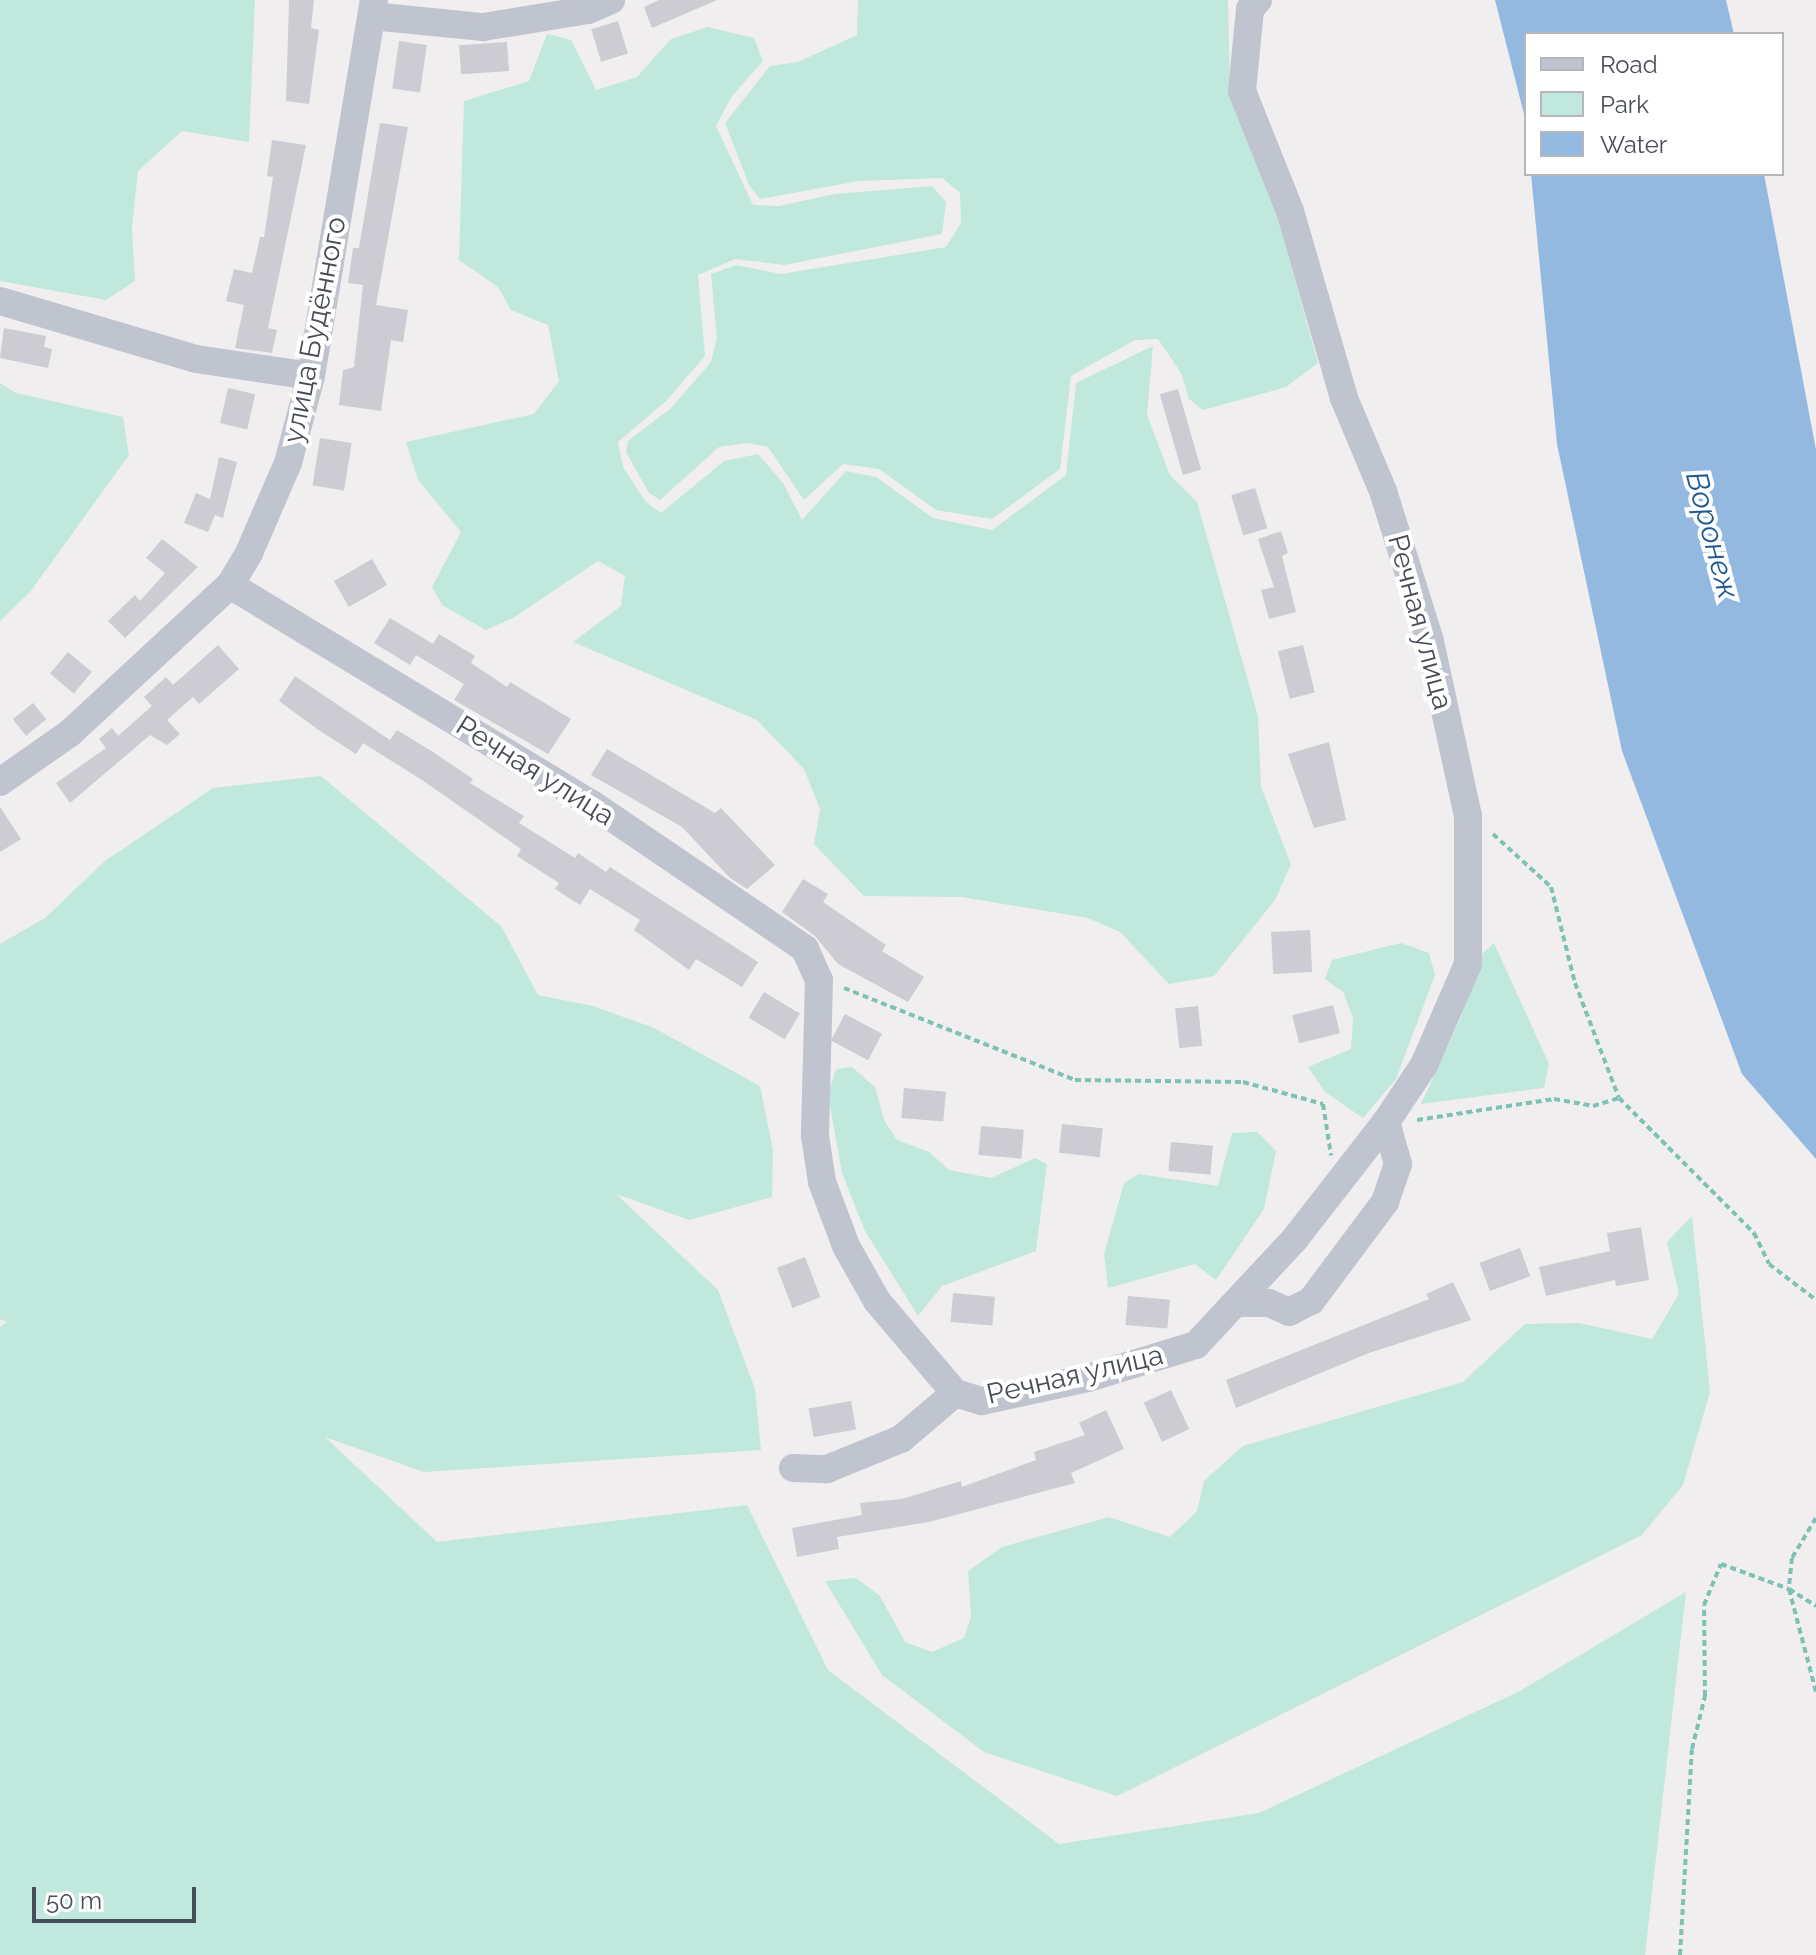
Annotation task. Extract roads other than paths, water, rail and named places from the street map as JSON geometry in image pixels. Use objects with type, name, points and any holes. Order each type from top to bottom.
[{"type":"street","points":[[373,8],[483,27],[588,10],[611,0]]},
{"type":"street","name":"Речная улица","points":[[230,585],[592,804],[805,949],[819,980],[815,1136],[822,1182],[846,1246],[877,1301],[955,1393],[982,1401],[1088,1378],[1196,1345],[1237,1303],[1386,1122],[1424,1065],[1468,964],[1468,816],[1430,641],[1388,506],[1344,398],[1290,211],[1242,91],[1252,3]]},
{"type":"street","name":"улица Будённого","points":[[0,782],[70,733],[230,585],[288,463],[311,376],[373,8]]},
{"type":"street","points":[[0,301],[196,359],[311,376]]},
{"type":"street","points":[[1237,1303],[1269,1303],[1289,1312],[1311,1301],[1385,1202],[1398,1164],[1386,1122]]},
{"type":"street","points":[[793,1468],[827,1469],[901,1439],[955,1393]]},
{"type":"water","points":[[1495,0],[1726,0],[1734,32],[1524,32],[1524,114]]},
{"type":"water","name":"Воронеж","points":[[1531,176],[1764,176],[1816,450],[1816,1159],[1742,1074],[1622,751],[1557,444]]}]
